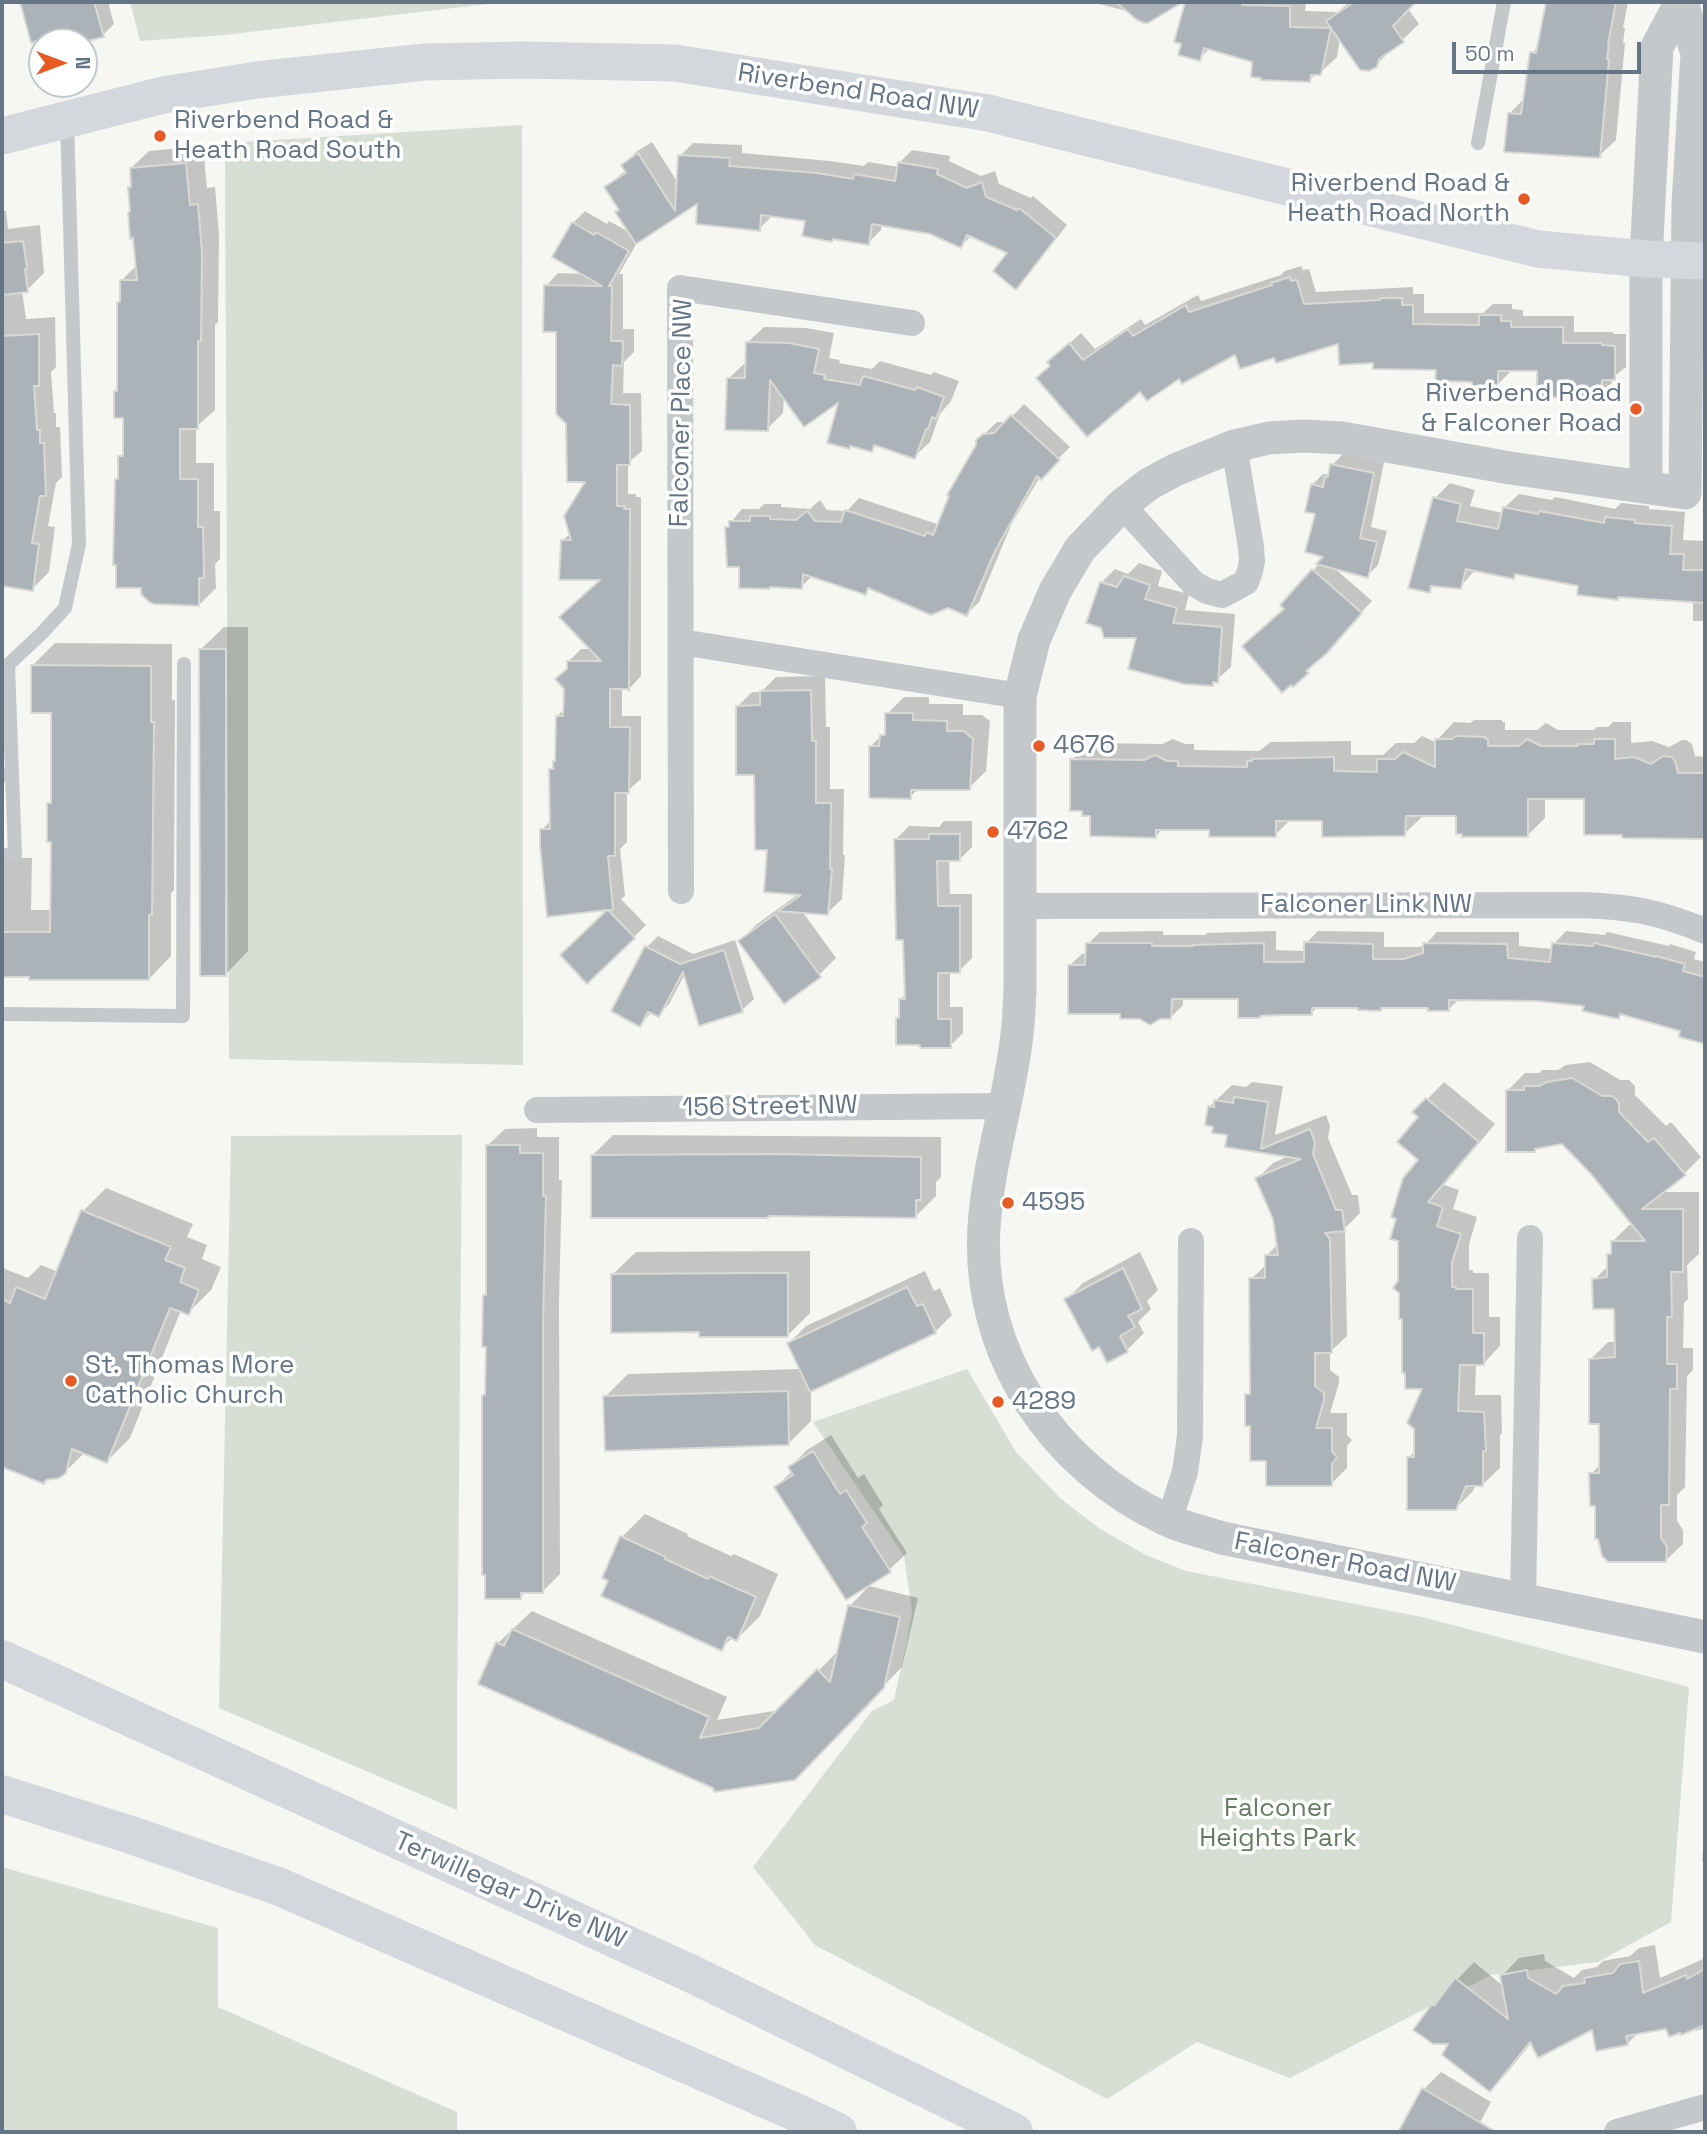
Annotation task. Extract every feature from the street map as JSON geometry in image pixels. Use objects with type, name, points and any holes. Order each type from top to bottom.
[{"type":"main road","name":"Riverbend Road NW","points":[[2,136],[163,95],[244,82],[425,62],[523,60],[676,63],[988,113],[1538,248],[1646,259],[1697,261]]},
{"type":"main road","name":"Terwillegar Drive NW","points":[[2,1659],[694,1975],[1014,2132]]},
{"type":"main road","points":[[2,1794],[280,1887],[534,1996],[838,2132]]},
{"type":"street","points":[[1646,487],[1646,259],[1657,47],[1682,2]]},
{"type":"street","name":"Falconer Road NW","points":[[1682,2],[1698,54],[1688,204],[1697,261],[1695,496],[1510,468],[1342,438],[1293,436],[1234,446],[1175,470],[1149,484],[1122,505],[1080,549],[1055,591],[1034,640],[1020,696],[1020,991],[1017,1035],[987,1199],[984,1230],[986,1291],[994,1327],[1012,1370],[1034,1408],[1060,1443],[1088,1471],[1129,1500],[1168,1521],[1223,1538],[1705,1637]]},
{"type":"street","name":"Falconer Place NW","points":[[681,891],[680,288],[912,323]]},
{"type":"street","points":[[1122,505],[1193,583],[1222,595],[1236,589],[1246,582],[1252,561],[1234,446]]},
{"type":"street","points":[[681,642],[1020,696]]},
{"type":"street","name":"Falconer Link NW","points":[[1022,906],[1624,906],[1657,913],[1705,931]]},
{"type":"street","name":"156 Street NW","points":[[537,1110],[1004,1106]]},
{"type":"street","points":[[1523,1599],[1530,1237]]},
{"type":"street","points":[[1168,1521],[1185,1472],[1190,1436],[1191,1241]]},
{"type":"street","points":[[1617,2132],[1705,2107]]},
{"type":"lane","points":[[1478,143],[1504,2]]},
{"type":"lane","points":[[2,855],[15,855],[7,775],[8,665],[65,608],[79,544],[67,118]]},
{"type":"lane","points":[[2,1014],[183,1016],[184,664]]},
{"type":"green space","points":[[130,2],[505,2],[224,35],[140,41]]},
{"type":"green space","points":[[522,125],[523,1065],[229,1059],[225,143]]},
{"type":"green space","points":[[462,1135],[457,1810],[219,1708],[231,1136]]},
{"type":"green space","name":"Falconer Heights Park","points":[[967,1369],[1016,1452],[1061,1499],[1100,1529],[1146,1555],[1186,1571],[1422,1617],[1689,1687],[1671,1922],[1598,1962],[1491,1975],[1290,2078],[1197,2042],[1107,2099],[815,1945],[753,1867],[872,1711],[894,1700],[912,1611],[904,1556],[813,1422]]},
{"type":"green space","points":[[2,1867],[218,1928],[218,2007],[457,2112],[457,2132],[2,2132]]},
{"type":"building","points":[[20,2],[94,2],[104,37],[98,38],[98,28],[28,28],[28,32]]},
{"type":"building","points":[[1116,2],[1183,2],[1144,23]]},
{"type":"building","points":[[1185,2],[1242,2],[1242,5],[1290,6],[1290,27],[1331,28],[1321,75],[1311,75],[1310,82],[1260,80],[1261,78],[1251,77],[1252,62],[1204,48],[1200,61],[1178,55],[1181,44],[1174,42]]},
{"type":"building","points":[[1354,2],[1416,2],[1393,26],[1404,42],[1379,59],[1377,67],[1369,71],[1360,70],[1326,21]]},
{"type":"building","points":[[1546,2],[1616,2],[1608,44],[1600,158],[1504,152],[1508,113],[1521,114],[1530,52],[1536,53]]},
{"type":"building","points":[[638,153],[675,211],[678,155],[730,158],[729,166],[817,173],[853,179],[854,174],[895,181],[898,162],[938,169],[937,174],[967,188],[982,182],[986,197],[1017,210],[1019,208],[1056,238],[1016,290],[993,271],[1007,253],[967,235],[961,248],[930,234],[872,224],[869,245],[833,239],[832,242],[802,236],[805,221],[761,215],[760,231],[696,224],[697,204],[636,244],[615,212],[619,210],[604,187],[626,173],[621,165]]},
{"type":"building","points":[[186,163],[190,205],[198,204],[202,253],[201,341],[198,341],[198,429],[180,429],[180,479],[198,479],[198,527],[203,527],[204,578],[199,578],[199,606],[154,604],[141,594],[141,588],[116,588],[116,565],[113,565],[115,479],[118,479],[118,456],[123,456],[123,418],[114,418],[114,391],[117,391],[117,302],[120,302],[120,280],[137,280],[128,212],[130,168]]},
{"type":"building","points":[[572,222],[629,251],[609,286],[612,286],[611,341],[623,341],[622,366],[613,365],[611,404],[630,405],[630,465],[617,465],[617,506],[630,509],[629,691],[610,689],[610,727],[630,727],[629,793],[615,793],[615,856],[608,856],[613,910],[608,910],[635,938],[587,984],[560,955],[607,910],[547,917],[540,845],[540,829],[550,829],[549,769],[553,769],[555,761],[556,716],[563,716],[564,689],[555,679],[567,669],[567,661],[601,661],[559,617],[600,580],[559,580],[561,540],[571,540],[564,516],[585,482],[567,482],[566,424],[556,414],[556,332],[543,332],[544,285],[602,286],[552,257]]},
{"type":"building","points":[[23,241],[28,292],[2,295],[2,243]]},
{"type":"building","points":[[1290,277],[1291,281],[1297,280],[1304,304],[1402,298],[1402,305],[1413,305],[1413,324],[1479,325],[1479,315],[1501,315],[1501,321],[1511,321],[1511,327],[1563,327],[1563,343],[1602,343],[1615,346],[1615,380],[1602,380],[1600,399],[1537,397],[1537,371],[1498,371],[1498,386],[1472,386],[1472,382],[1435,381],[1436,370],[1373,369],[1373,363],[1339,365],[1338,344],[1276,363],[1274,358],[1240,369],[1235,355],[1182,384],[1179,379],[1147,401],[1140,392],[1087,437],[1036,378],[1050,366],[1047,362],[1069,343],[1083,360],[1128,329],[1133,336],[1186,305],[1189,312]]},
{"type":"building","points":[[39,334],[39,386],[34,386],[37,430],[40,430],[40,443],[44,443],[46,496],[40,496],[32,543],[39,544],[33,591],[2,586],[2,336]]},
{"type":"building","points":[[746,342],[789,343],[819,349],[814,373],[825,375],[824,379],[860,385],[863,376],[915,390],[917,387],[944,397],[936,419],[932,417],[926,429],[915,459],[874,445],[872,452],[827,443],[838,403],[804,427],[770,380],[768,431],[725,430],[727,378],[745,378]]},
{"type":"building","points":[[1011,415],[1060,460],[1041,480],[1037,476],[995,551],[967,616],[948,608],[931,615],[868,588],[866,595],[803,574],[802,589],[739,588],[739,567],[727,567],[725,527],[729,527],[729,521],[750,521],[750,516],[796,520],[807,511],[815,521],[841,522],[845,510],[925,536],[926,532],[933,535],[949,496],[947,495],[976,445],[976,440],[983,434],[994,433]]},
{"type":"building","points":[[1330,464],[1374,473],[1360,538],[1377,542],[1368,578],[1316,564],[1323,557],[1305,552],[1315,514],[1305,512],[1311,484],[1323,487]]},
{"type":"building","points":[[1433,497],[1461,504],[1457,521],[1498,529],[1503,507],[1604,523],[1605,517],[1672,526],[1670,554],[1684,554],[1683,570],[1705,570],[1705,603],[1618,597],[1618,600],[1577,595],[1578,586],[1515,574],[1514,579],[1466,569],[1461,589],[1431,586],[1430,593],[1408,588]]},
{"type":"building","points":[[1312,569],[1362,613],[1326,654],[1306,671],[1309,673],[1282,693],[1242,646],[1284,609],[1280,605]]},
{"type":"building","points":[[1124,576],[1150,585],[1145,599],[1177,608],[1173,623],[1222,627],[1218,683],[1213,682],[1213,686],[1184,684],[1128,669],[1136,638],[1104,638],[1101,628],[1086,623],[1100,582],[1117,587]]},
{"type":"building","points":[[199,649],[226,649],[226,976],[200,976]]},
{"type":"building","points":[[31,665],[151,666],[151,722],[154,722],[149,980],[29,980],[29,977],[2,977],[2,932],[50,932],[51,842],[47,842],[47,803],[51,803],[51,713],[31,713]]},
{"type":"building","points":[[811,690],[812,741],[816,741],[816,803],[831,803],[832,869],[828,915],[778,911],[801,895],[764,892],[767,850],[755,850],[754,775],[736,775],[736,706],[760,705],[760,691]]},
{"type":"building","points":[[885,713],[913,713],[913,720],[947,721],[947,731],[964,731],[973,739],[970,790],[911,790],[911,799],[869,798],[869,746],[879,746],[880,735],[885,735]]},
{"type":"building","points":[[1456,736],[1485,737],[1488,739],[1488,746],[1519,746],[1527,739],[1541,746],[1578,746],[1594,744],[1594,739],[1615,739],[1615,759],[1634,757],[1651,764],[1663,756],[1672,757],[1678,773],[1705,773],[1705,839],[1584,835],[1584,799],[1528,799],[1528,837],[1462,837],[1462,834],[1456,834],[1456,816],[1406,816],[1405,836],[1322,837],[1322,821],[1276,821],[1276,837],[1209,837],[1209,830],[1156,830],[1156,838],[1090,836],[1090,816],[1082,816],[1082,811],[1070,811],[1070,759],[1144,760],[1155,755],[1167,761],[1178,761],[1178,766],[1247,767],[1247,761],[1252,759],[1334,757],[1334,771],[1377,772],[1377,759],[1395,759],[1403,752],[1435,767],[1435,739],[1452,739]]},
{"type":"building","points":[[929,834],[960,834],[960,861],[937,861],[938,906],[960,906],[960,973],[938,973],[938,1019],[951,1019],[951,1048],[896,1045],[899,999],[905,999],[903,940],[896,940],[894,839],[929,839]]},
{"type":"building","points":[[775,914],[821,977],[784,1004],[738,941]]},
{"type":"building","points":[[1304,942],[1373,944],[1373,959],[1404,959],[1423,953],[1423,943],[1507,944],[1508,958],[1550,962],[1552,943],[1593,946],[1594,943],[1656,956],[1685,964],[1683,971],[1705,977],[1705,1044],[1679,1037],[1680,1031],[1620,1014],[1619,1019],[1582,1011],[1584,1006],[1537,1001],[1449,1000],[1449,1011],[1428,1011],[1428,1008],[1381,1008],[1381,1011],[1312,1008],[1312,1015],[1238,1018],[1238,999],[1172,999],[1171,1019],[1160,1019],[1150,1025],[1140,1019],[1120,1019],[1120,1014],[1068,1014],[1068,965],[1085,965],[1086,943],[1193,946],[1264,943],[1264,962],[1304,962]]},
{"type":"building","points":[[645,946],[680,964],[724,950],[743,1012],[699,1026],[683,972],[659,1017],[648,1012],[640,1027],[611,1011]]},
{"type":"building","points":[[1572,1078],[1602,1096],[1616,1099],[1619,1112],[1648,1142],[1654,1138],[1686,1175],[1642,1209],[1683,1209],[1683,1272],[1671,1272],[1672,1317],[1667,1317],[1667,1364],[1677,1364],[1677,1389],[1670,1389],[1669,1505],[1661,1505],[1661,1538],[1667,1547],[1666,1562],[1608,1562],[1602,1556],[1598,1539],[1595,1539],[1595,1506],[1590,1506],[1589,1473],[1599,1473],[1599,1424],[1589,1424],[1589,1359],[1615,1357],[1614,1309],[1593,1309],[1592,1279],[1607,1277],[1607,1254],[1611,1254],[1611,1241],[1645,1241],[1591,1174],[1562,1144],[1535,1149],[1535,1152],[1506,1152],[1506,1090],[1524,1090],[1524,1086],[1540,1086],[1547,1082]]},
{"type":"building","points":[[1234,1097],[1268,1102],[1261,1149],[1310,1129],[1315,1143],[1313,1154],[1336,1210],[1342,1210],[1345,1231],[1325,1233],[1330,1239],[1332,1353],[1315,1353],[1315,1386],[1324,1393],[1316,1428],[1332,1428],[1332,1451],[1337,1457],[1332,1464],[1332,1486],[1266,1486],[1266,1461],[1250,1461],[1250,1426],[1245,1426],[1245,1394],[1250,1394],[1249,1278],[1265,1278],[1265,1255],[1278,1255],[1273,1219],[1255,1178],[1301,1159],[1225,1147],[1227,1135],[1212,1133],[1213,1127],[1205,1125],[1208,1106],[1214,1107],[1214,1100],[1233,1103]]},
{"type":"building","points":[[1426,1098],[1479,1142],[1428,1202],[1443,1207],[1437,1226],[1461,1234],[1452,1262],[1452,1287],[1473,1289],[1473,1333],[1484,1333],[1484,1365],[1460,1365],[1458,1411],[1484,1412],[1486,1451],[1483,1451],[1483,1486],[1466,1486],[1456,1510],[1407,1510],[1407,1457],[1414,1457],[1414,1429],[1407,1423],[1422,1389],[1405,1389],[1405,1373],[1402,1373],[1402,1319],[1399,1319],[1399,1293],[1393,1288],[1398,1281],[1398,1241],[1390,1239],[1396,1219],[1391,1217],[1403,1178],[1418,1160],[1397,1142],[1418,1117],[1412,1112]]},
{"type":"building","points":[[486,1145],[520,1145],[520,1153],[543,1153],[543,1196],[546,1196],[543,1593],[521,1593],[521,1599],[485,1599],[485,1575],[482,1575],[482,1395],[485,1395],[486,1347],[482,1347],[483,1295],[486,1295]]},
{"type":"building","points":[[775,1154],[921,1157],[921,1200],[916,1200],[916,1218],[591,1218],[591,1155]]},
{"type":"building","name":"St. Thomas More Catholic Church","points":[[81,1210],[171,1247],[165,1260],[185,1268],[180,1282],[199,1290],[189,1315],[170,1308],[107,1463],[72,1449],[66,1473],[59,1478],[46,1480],[44,1484],[2,1467],[2,1299],[10,1303],[16,1287],[45,1299]]},
{"type":"building","points":[[1123,1268],[1142,1309],[1128,1316],[1135,1327],[1120,1336],[1128,1352],[1107,1363],[1099,1347],[1092,1351],[1064,1299]]},
{"type":"building","points":[[788,1273],[788,1337],[699,1337],[699,1332],[611,1333],[611,1274]]},
{"type":"building","points":[[907,1287],[917,1306],[923,1304],[936,1333],[810,1392],[787,1343]]},
{"type":"building","points":[[788,1391],[789,1445],[605,1451],[603,1396]]},
{"type":"building","points":[[813,1451],[840,1494],[846,1490],[867,1523],[862,1527],[891,1572],[846,1600],[774,1487],[793,1475],[788,1467]]},
{"type":"building","points":[[620,1536],[708,1579],[709,1576],[756,1597],[737,1641],[728,1637],[722,1651],[601,1596],[608,1581],[602,1578]]},
{"type":"building","points":[[848,1605],[900,1617],[884,1688],[795,1780],[714,1792],[713,1788],[478,1684],[496,1642],[504,1646],[512,1629],[709,1717],[700,1738],[759,1728],[817,1669],[830,1682]]},
{"type":"building","points":[[1639,1961],[1643,1993],[1686,1975],[1687,1979],[1705,1969],[1705,2025],[1669,2037],[1666,2029],[1626,2036],[1628,2045],[1596,2051],[1592,2030],[1538,2058],[1530,2042],[1490,2092],[1442,2055],[1448,2044],[1433,2044],[1413,2030],[1455,1978],[1508,2019],[1500,1975],[1527,1970],[1528,1978],[1556,1994],[1563,1986],[1585,1983],[1584,1978],[1613,1973],[1620,1964]]},
{"type":"building","points":[[1422,2088],[1496,2132],[1398,2132]]},
{"type":"place","name":"Riverbend Road & Heath Road South","points":[[160,136]]},
{"type":"place","name":"Riverbend Road & Heath Road North","points":[[1524,199]]},
{"type":"place","name":"Riverbend Road & Falconer Road","points":[[1636,409]]},
{"type":"place","name":"4676","points":[[1039,746]]},
{"type":"place","name":"4762","points":[[993,832]]},
{"type":"place","name":"4595","points":[[1008,1203]]},
{"type":"place","name":"St. Thomas More Catholic Church","points":[[71,1381]]},
{"type":"place","name":"4289","points":[[998,1402]]}]
